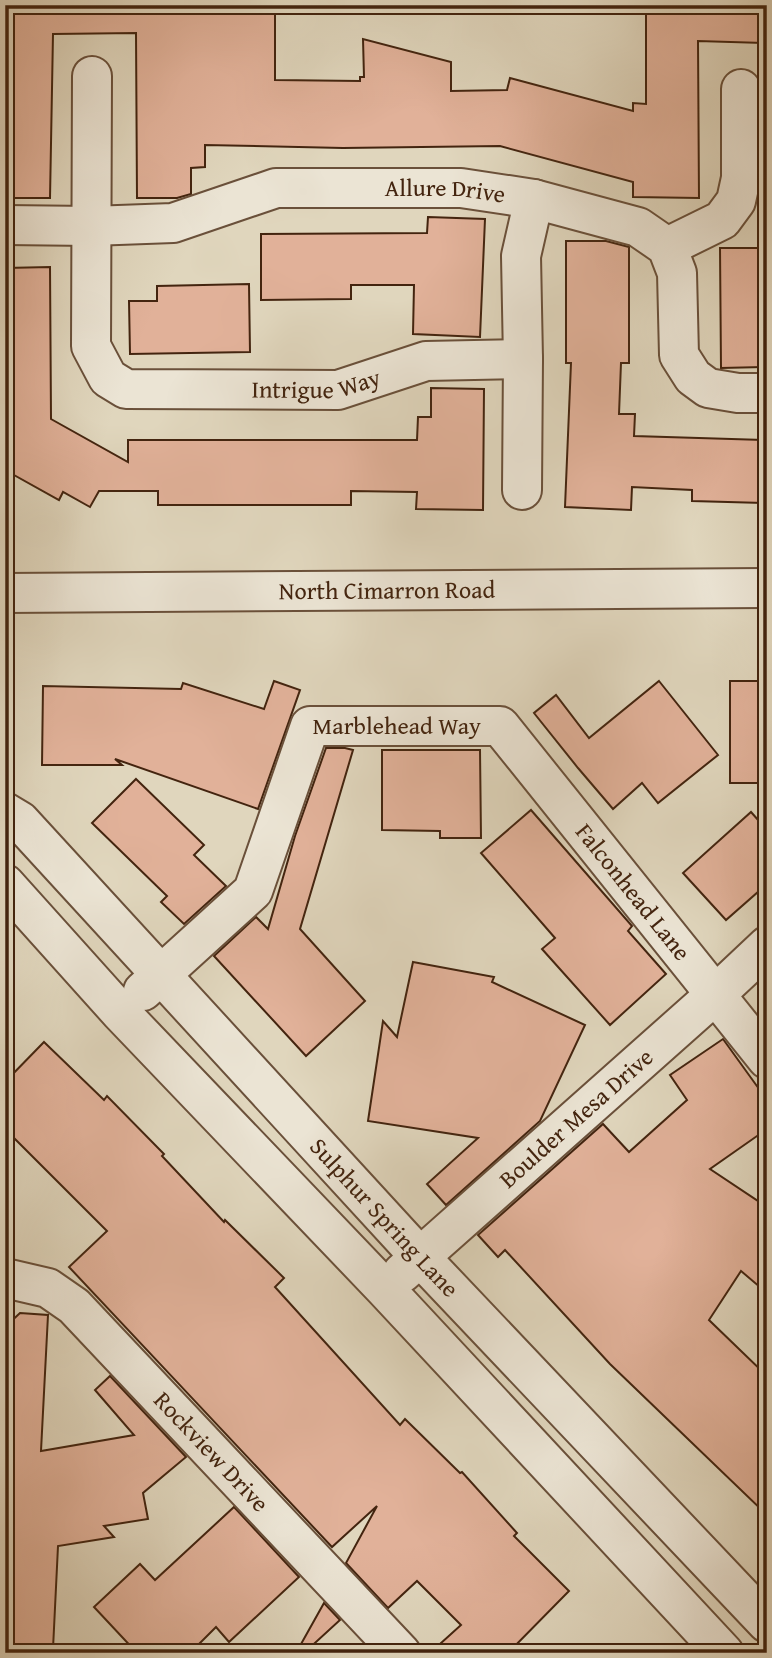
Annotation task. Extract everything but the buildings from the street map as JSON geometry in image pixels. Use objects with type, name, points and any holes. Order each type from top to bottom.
[{"type":"street","points":[[91,226],[92,76]]},
{"type":"street","points":[[741,89],[741,178],[736,201],[722,220],[667,247],[677,273],[679,355],[693,377],[708,388],[738,393],[767,393]]},
{"type":"street","name":"Allure Drive","points":[[5,225],[173,223],[276,188],[461,187],[534,199],[638,227],[667,247]]},
{"type":"street","points":[[522,490],[521,256],[534,199]]},
{"type":"street","name":"Intrigue Way","points":[[91,226],[91,346],[108,379],[126,389],[338,390],[426,361],[523,359]]},
{"type":"street","name":"North Cimarron Road","points":[[5,593],[767,588]]},
{"type":"street","name":"Marblehead Way","points":[[120,1012],[253,891],[310,726],[500,726]]},
{"type":"street","name":"Falconhead Lane","points":[[500,726],[767,1059]]},
{"type":"street","name":"Sulphur Spring Lane","points":[[5,812],[20,821],[421,1257],[767,1623]]},
{"type":"street","name":"Sulphur Spring Lane","points":[[5,884],[120,1012],[385,1289],[724,1653]]},
{"type":"street","name":"Boulder Mesa Drive","points":[[385,1289],[767,946]]},
{"type":"street","name":"Rockview Drive","points":[[5,1278],[48,1288],[74,1306],[401,1653]]}]
